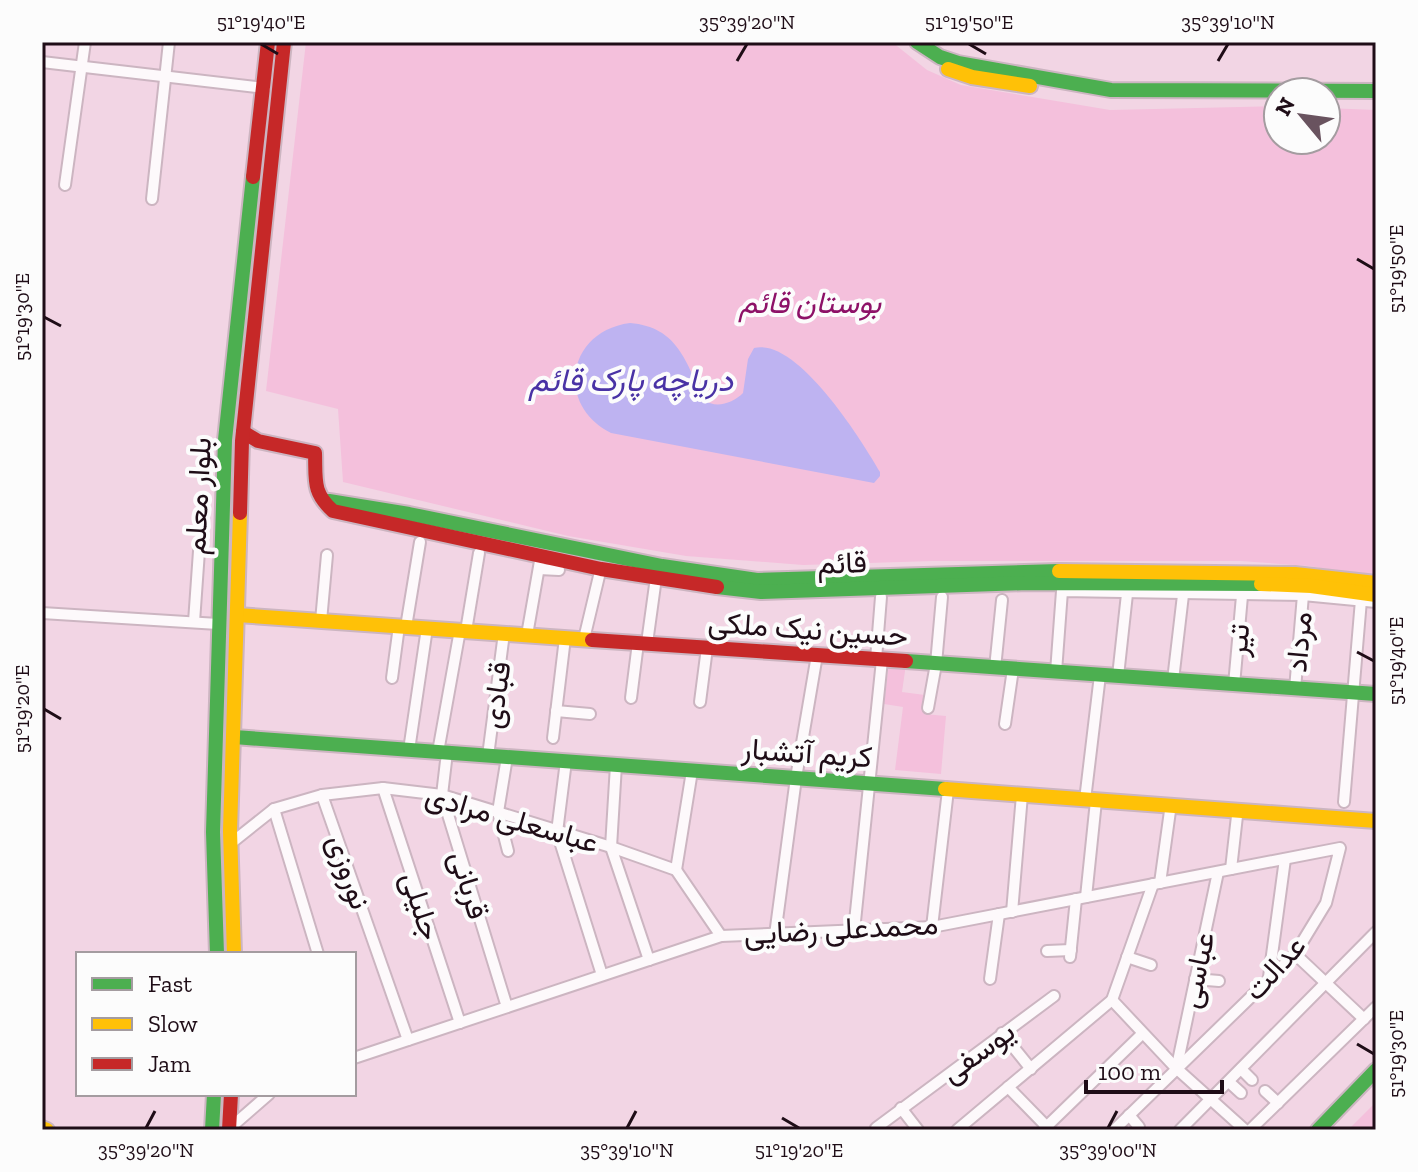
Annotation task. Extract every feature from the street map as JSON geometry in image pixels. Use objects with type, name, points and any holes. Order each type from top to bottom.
[{"type":"main road","name":"بلوار معلم","points":[[217,952],[213,832],[225,440],[268,42]]},
{"type":"main road","name":"بلوار معلم","points":[[234,952],[230,844],[243,432],[284,42]]},
{"type":"main road","points":[[904,42],[938,65],[972,77],[1115,100],[1262,98]]},
{"type":"main road","points":[[917,42],[940,57],[958,63],[1111,90],[1376,91]]},
{"type":"main road","points":[[1342,99],[1376,99]]},
{"type":"main road","points":[[243,432],[258,441],[315,453],[316,490],[321,500]]},
{"type":"main road","name":"قائم","points":[[321,500],[409,514],[662,566],[757,580],[994,571],[1153,571],[1295,574],[1376,583]]},
{"type":"main road","name":"قائم","points":[[321,500],[333,511],[421,532],[657,579],[761,592],[1027,583],[1240,583],[1311,586],[1376,595]]},
{"type":"main road","name":"حسین نیک ملکی","points":[[237,615],[1376,694]]},
{"type":"main road","name":"کریم آتشبار","points":[[234,737],[409,750],[442,756],[566,761],[1376,821]]},
{"type":"main road","points":[[1318,1130],[1376,1070]]},
{"type":"main road","points":[[1331,1130],[1376,1084]]},
{"type":"main road","points":[[211,1129],[214,1096]]},
{"type":"main road","points":[[230,1129],[231,1096]]},
{"type":"street","points":[[65,185],[85,42]]},
{"type":"street","points":[[152,199],[169,42]]},
{"type":"street","points":[[42,62],[265,88]]},
{"type":"street","points":[[392,678],[420,542]]},
{"type":"street","points":[[194,622],[199,551]]},
{"type":"street","name":"قربانی","points":[[479,553],[442,756],[442,795],[507,1007]]},
{"type":"street","points":[[321,621],[327,555]]},
{"type":"street","points":[[527,635],[540,565],[559,570]]},
{"type":"street","points":[[584,639],[599,576]]},
{"type":"street","points":[[631,698],[655,585]]},
{"type":"street","points":[[1056,672],[1062,591],[1303,595],[1376,602]]},
{"type":"street","points":[[1118,676],[1127,594]]},
{"type":"street","points":[[1173,680],[1183,595]]},
{"type":"street","name":"مرداد","points":[[1295,689],[1303,595]]},
{"type":"street","name":"تیر","points":[[1234,685],[1242,596]]},
{"type":"street","points":[[854,931],[869,784],[881,597]]},
{"type":"street","points":[[928,708],[936,664],[942,597]]},
{"type":"street","points":[[995,668],[1002,600]]},
{"type":"street","points":[[1344,802],[1361,600]]},
{"type":"street","points":[[42,613],[218,624]]},
{"type":"street","points":[[409,750],[427,628]]},
{"type":"street","name":"قبادی","points":[[488,756],[504,633]]},
{"type":"street","points":[[553,738],[565,638]]},
{"type":"street","points":[[700,702],[707,648]]},
{"type":"street","points":[[775,935],[796,778],[817,655]]},
{"type":"street","points":[[1005,724],[1013,669]]},
{"type":"street","points":[[1047,951],[1070,953],[1081,898],[1100,675]]},
{"type":"street","points":[[556,711],[590,714]]},
{"type":"street","points":[[507,757],[498,812],[508,851]]},
{"type":"street","points":[[566,761],[557,832],[602,975]]},
{"type":"street","points":[[616,765],[611,847],[649,960]]},
{"type":"street","points":[[692,771],[676,870],[721,936]]},
{"type":"street","name":"عباسعلی مرادی","points":[[230,844],[274,809],[322,795],[383,788],[442,795],[676,870]]},
{"type":"street","name":"جلیلی","points":[[383,788],[460,1023]]},
{"type":"street","points":[[932,927],[948,790]]},
{"type":"street","name":"نوروزی","points":[[322,795],[408,1040]]},
{"type":"street","points":[[1012,912],[1022,795]]},
{"type":"street","points":[[274,809],[317,952]]},
{"type":"street","points":[[957,1130],[1112,1000],[1156,884],[1170,811]]},
{"type":"street","points":[[1231,869],[1237,816]]},
{"type":"street","name":"محمدعلی رضایی","points":[[356,1057],[721,936],[932,927],[1340,848]]},
{"type":"street","name":"عدالت","points":[[1114,1130],[1295,954],[1326,903],[1340,848]]},
{"type":"street","points":[[1268,979],[1285,859]]},
{"type":"street","name":"عباسی","points":[[1176,1068],[1218,872]]},
{"type":"street","points":[[990,979],[999,914]]},
{"type":"street","points":[[1180,1130],[1376,932]]},
{"type":"street","points":[[1295,954],[1364,1019]]},
{"type":"street","points":[[1127,957],[1151,965]]},
{"type":"street","points":[[1195,979],[1219,981]]},
{"type":"street","name":"یوسفی","points":[[876,1128],[1054,996]]},
{"type":"street","points":[[1112,1000],[1176,1068],[1248,1130],[1376,1007]]},
{"type":"street","points":[[1002,1033],[1031,1069]]},
{"type":"street","points":[[1008,1087],[1047,1129],[1142,1034]]},
{"type":"street","points":[[1241,1069],[1252,1080]]},
{"type":"street","points":[[1229,1082],[1241,1093]]},
{"type":"street","points":[[1265,1091],[1278,1103]]},
{"type":"street","points":[[230,1129],[267,1096]]},
{"type":"street","points":[[901,1108],[918,1130]]},
{"type":"street","points":[[1129,1115],[1139,1127]]},
{"type":"green space","name":"بوستان قائم","points":[[306,42],[892,42],[927,70],[961,85],[1110,110],[1262,106],[1262,156],[1342,156],[1342,109],[1376,110],[1376,578],[1309,566],[1241,561],[933,561],[803,565],[686,556],[568,536],[343,482],[338,409],[266,391]]},
{"type":"green space","points":[[889,663],[906,664],[902,692],[925,695],[924,714],[946,716],[941,774],[895,770],[903,707],[884,704]]},
{"type":"green space","points":[[1376,1102],[1376,1130],[1348,1130]]},
{"type":"water","name":"دریاچه پارک قائم","points":[[630,323],[659,331],[670,339],[685,360],[704,400],[709,403],[729,402],[743,393],[748,359],[754,348],[771,349],[789,358],[808,374],[843,415],[880,476],[874,483],[611,433],[593,421],[581,405],[576,388],[576,370],[582,354],[593,340],[609,329]]},
{"type":"traffic: fast","points":[[917,42],[940,57],[958,63],[1111,90],[1376,91]]},
{"type":"traffic: fast","points":[[217,952],[213,832],[225,440],[253,177]]},
{"type":"traffic: fast","points":[[329,501],[409,514],[662,566],[757,580],[1059,571]]},
{"type":"traffic: fast","points":[[717,587],[761,592],[1027,583],[1261,584]]},
{"type":"traffic: fast","points":[[906,661],[1376,694]]},
{"type":"traffic: fast","points":[[234,737],[945,789]]},
{"type":"traffic: fast","points":[[1318,1130],[1376,1070]]},
{"type":"traffic: fast","points":[[212,1130],[214,1096]]},
{"type":"traffic: slow","points":[[948,69],[972,77],[1030,86]]},
{"type":"traffic: slow","points":[[234,952],[230,831],[240,513]]},
{"type":"traffic: slow","points":[[1059,571],[1295,574],[1376,583]]},
{"type":"traffic: slow","points":[[1261,584],[1311,586],[1376,595]]},
{"type":"traffic: slow","points":[[237,615],[592,640]]},
{"type":"traffic: slow","points":[[945,789],[1376,821]]},
{"type":"traffic: slow","points":[[42,1128],[47,1130]]},
{"type":"traffic: jam","points":[[253,177],[268,42]]},
{"type":"traffic: jam","points":[[240,513],[242,441],[284,42]]},
{"type":"traffic: jam","points":[[243,432],[258,441],[315,453],[318,491],[333,511],[601,569],[717,587]]},
{"type":"traffic: jam","points":[[592,640],[906,661]]},
{"type":"traffic: jam","points":[[229,1130],[231,1096]]}]
